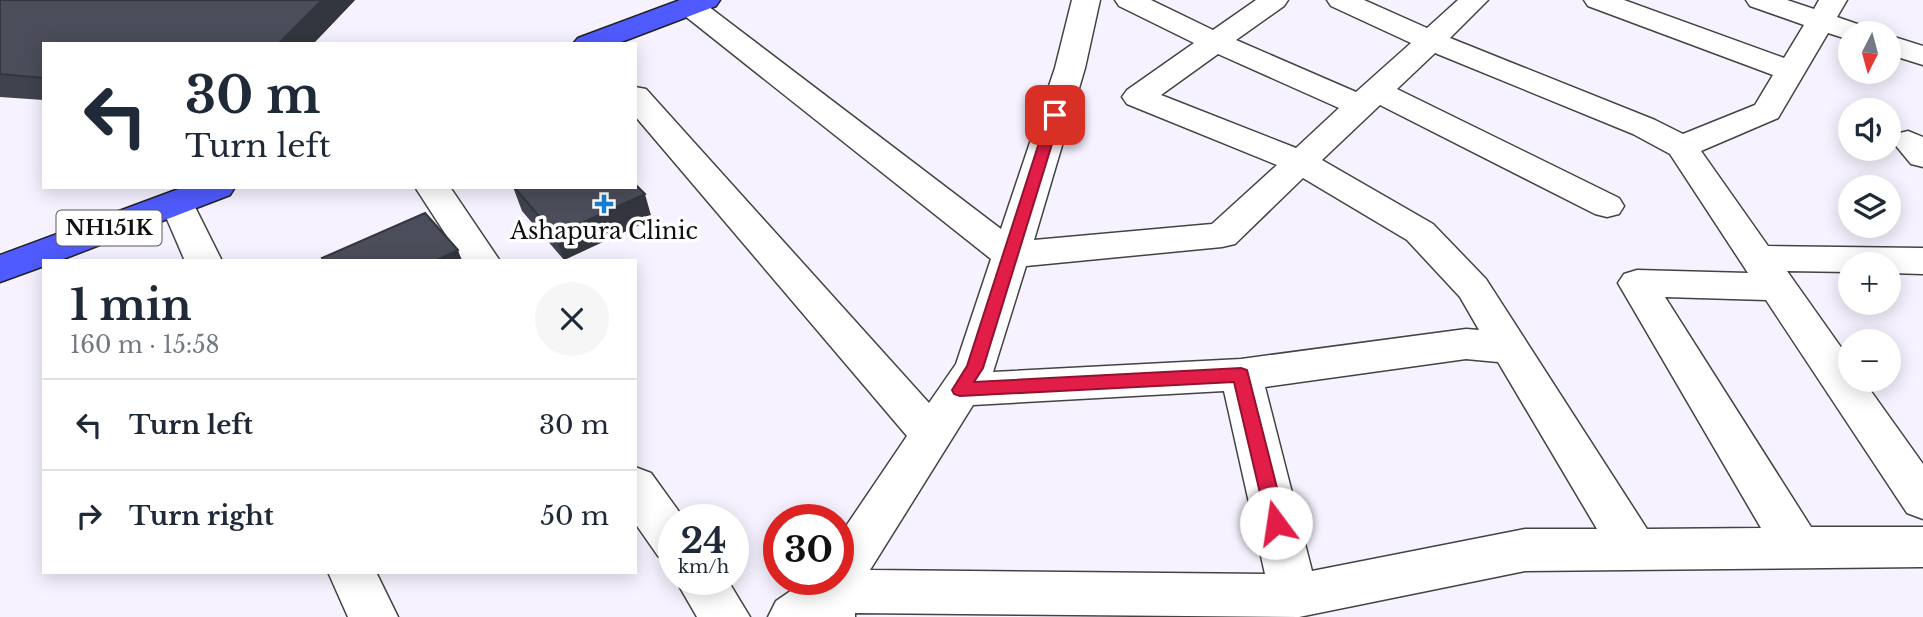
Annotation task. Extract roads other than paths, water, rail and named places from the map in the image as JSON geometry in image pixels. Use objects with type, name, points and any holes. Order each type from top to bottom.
[{"type":"highway","points":[[594,42],[698,3]]},
{"type":"highway","name":"NH151K","points":[[0,269],[213,189]]},
{"type":"street","points":[[826,597],[975,368],[1070,68],[1086,0]]},
{"type":"street","points":[[1129,0],[1215,42],[1369,99],[1607,206]]},
{"type":"street","points":[[1275,0],[1138,97],[1301,162],[1420,232],[1473,288],[1634,549]]},
{"type":"street","points":[[1341,0],[1431,41],[1644,127],[1682,147],[1923,500]]},
{"type":"street","points":[[698,3],[1010,255],[1222,235],[1474,0]]},
{"type":"street","points":[[1598,0],[1791,71]]},
{"type":"street","points":[[1682,147],[1767,111],[1827,11],[1760,0]]},
{"type":"street","points":[[1901,48],[1923,56]]},
{"type":"street","points":[[637,98],[931,434]]},
{"type":"street","points":[[433,189],[481,259]]},
{"type":"street","points":[[177,203],[203,259]]},
{"type":"street","points":[[1798,548],[1637,283],[1923,261]]},
{"type":"street","points":[[960,390],[1241,375],[1466,344],[1512,348]]},
{"type":"street","points":[[1241,375],[1294,596]]},
{"type":"street","points":[[637,489],[658,519]]},
{"type":"street","points":[[826,597],[1165,606],[1294,596],[1525,550],[1923,547]]},
{"type":"street","points":[[353,574],[373,617]]},
{"type":"street","points":[[710,595],[725,617]]},
{"type":"place","name":"Ashapura Clinic","points":[[604,204]]}]
